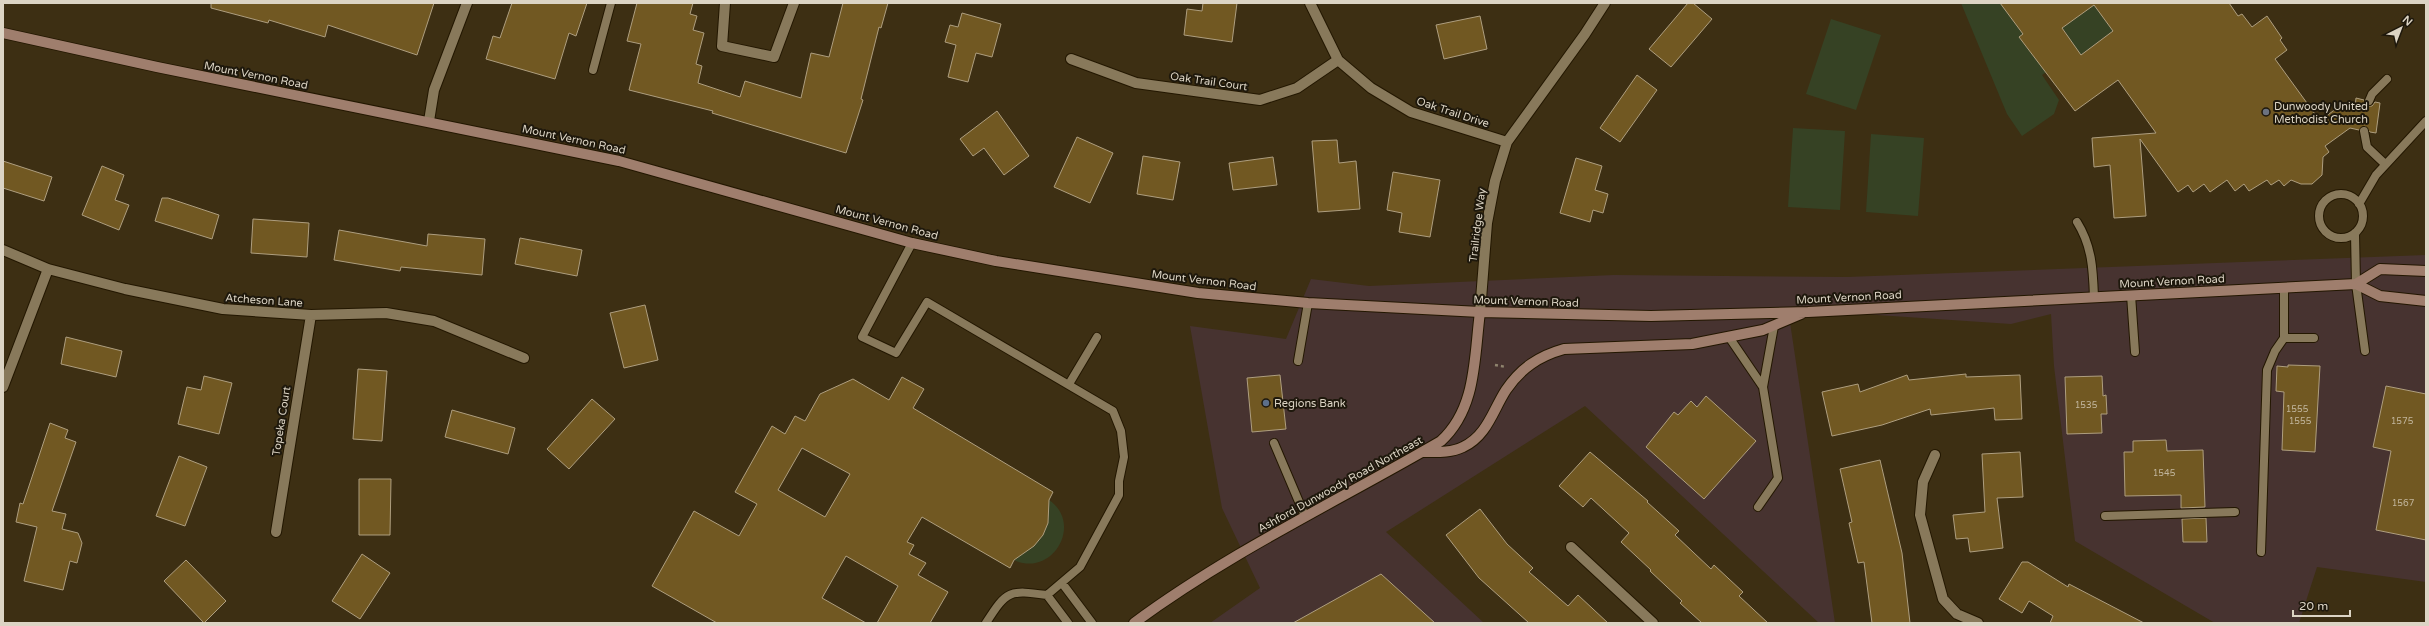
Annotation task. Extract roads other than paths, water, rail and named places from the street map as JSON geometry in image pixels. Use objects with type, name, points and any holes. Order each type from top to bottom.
[{"type":"main road","name":"Mount Vernon Road","points":[[3,33],[157,67],[429,121],[618,161],[912,243],[996,261],[1198,293],[1308,303],[1480,312],[1651,316],[1808,312],[2356,284],[2380,296],[2426,301]]},
{"type":"main road","points":[[2356,284],[2380,269],[2426,271]]},
{"type":"main road","name":"Ashford Dunwoody Road Northeast","points":[[1134,623],[1191,582],[1305,516],[1422,452],[1441,441],[1450,433],[1463,414],[1470,390],[1480,312]]},
{"type":"main road","points":[[1422,452],[1449,451],[1473,442],[1482,432],[1515,378],[1536,359],[1549,353],[1564,349],[1692,344],[1763,330],[1808,312]]},
{"type":"street","points":[[429,121],[434,90],[467,3]]},
{"type":"street","points":[[726,3],[722,46],[774,57],[794,3]]},
{"type":"street","name":"Oak Trail Drive","points":[[1310,3],[1338,60],[1371,88],[1411,112],[1507,142]]},
{"type":"street","points":[[1507,142],[1585,34],[1605,3]]},
{"type":"street","name":"Oak Trail Court","points":[[1071,59],[1136,83],[1260,100],[1297,88],[1338,60]]},
{"type":"street","name":"Trailridge Way","points":[[1480,312],[1489,216],[1495,181],[1507,142]]},
{"type":"street","name":"Atcheson Lane","points":[[3,250],[48,269],[124,289],[223,309],[311,315],[386,313],[434,321],[524,358]]},
{"type":"street","points":[[3,387],[48,269]]},
{"type":"street","name":"Topeka Court","points":[[276,532],[311,315]]},
{"type":"street","points":[[1935,455],[1923,482],[1920,515],[1944,599],[1956,618],[1978,623]]},
{"type":"street","points":[[1571,547],[1653,623]]},
{"type":"lane","points":[[593,70],[611,3]]},
{"type":"lane","points":[[2369,101],[2372,94],[2387,79]]},
{"type":"lane","points":[[2359,204],[2385,164],[2426,121]]},
{"type":"lane","points":[[2364,131],[2367,147],[2385,164]]},
{"type":"lane","points":[[2355,233],[2349,236],[2335,238],[2323,229],[2319,215],[2324,202],[2336,195],[2350,196],[2359,204],[2363,213],[2362,220],[2355,233],[2356,284],[2365,351]]},
{"type":"lane","points":[[2078,222],[2087,238],[2092,258],[2094,297]]},
{"type":"lane","points":[[912,243],[862,337],[896,353],[927,302],[1113,411],[1121,431],[1124,457],[1119,495],[1080,567],[1047,595]]},
{"type":"lane","points":[[2261,552],[2267,370],[2275,350],[2284,338],[2284,287]]},
{"type":"lane","points":[[2131,295],[2135,352]]},
{"type":"lane","points":[[1298,361],[1308,303]]},
{"type":"lane","points":[[1758,507],[1778,478],[1763,387],[1774,326]]},
{"type":"lane","points":[[1069,384],[1097,337]]},
{"type":"lane","points":[[1729,337],[1763,387]]},
{"type":"lane","points":[[2284,338],[2314,338]]},
{"type":"lane","points":[[1274,443],[1305,516]]},
{"type":"lane","points":[[2105,516],[2235,512]]},
{"type":"lane","points":[[1062,583],[1092,623]]},
{"type":"lane","points":[[986,623],[1000,600],[1017,591],[1047,595],[1068,623]]},
{"type":"place","name":"Dunwoody United Methodist Church","points":[[2266,112]]},
{"type":"place","name":"Regions Bank","points":[[1266,403]]}]
